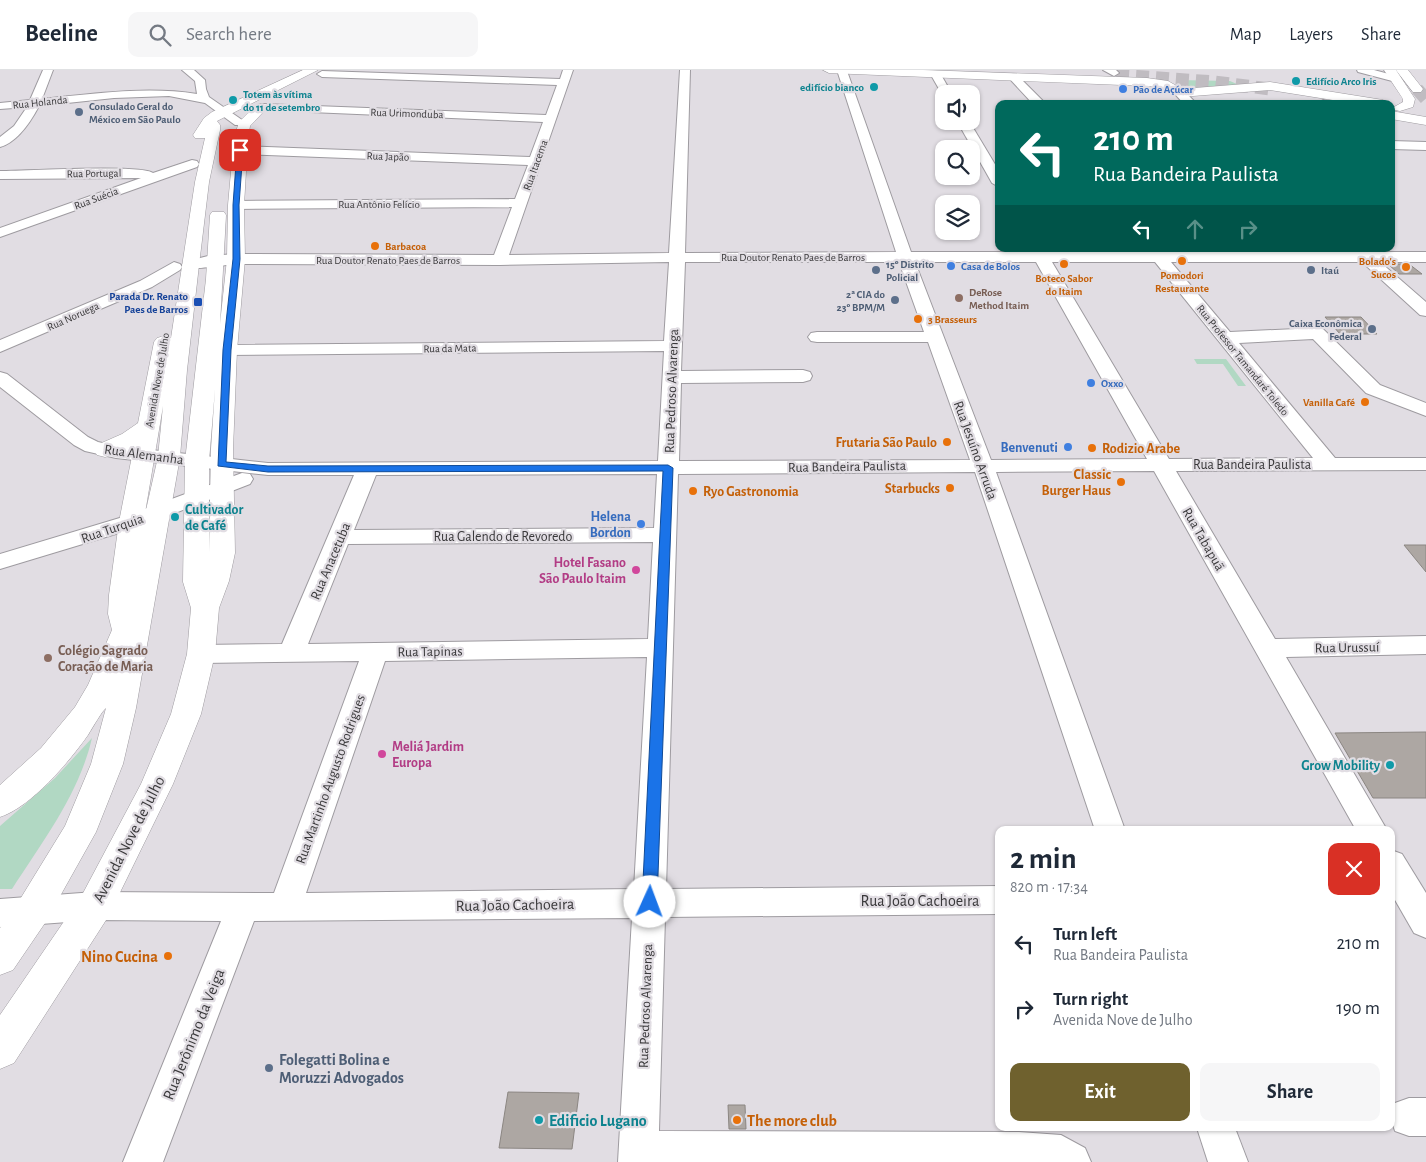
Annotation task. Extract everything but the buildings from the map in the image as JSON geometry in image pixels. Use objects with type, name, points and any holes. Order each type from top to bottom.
[{"type":"main road","points":[[829,70],[1135,81],[1164,84],[1188,96],[1241,80],[1264,86],[1283,87],[1359,100]]},
{"type":"main road","points":[[950,70],[1132,75],[1136,78],[1135,81]]},
{"type":"main road","points":[[1024,70],[1167,76],[1188,96]]},
{"type":"main road","name":"Avenida Nove de Julho","points":[[239,122],[260,104],[321,71]]},
{"type":"main road","points":[[846,71],[1114,74]]},
{"type":"main road","points":[[1398,73],[1398,105]]},
{"type":"main road","points":[[1135,81],[1167,76]]},
{"type":"main road","points":[[1241,80],[1268,94],[1302,100]]},
{"type":"main road","points":[[1320,100],[1269,90],[1334,100]]},
{"type":"main road","points":[[204,98],[260,104]]},
{"type":"main road","points":[[1398,105],[1426,100]]},
{"type":"main road","name":"Avenida Nove de Julho","points":[[184,201],[201,133],[209,122],[224,111],[260,104]]},
{"type":"main road","name":"Avenida Nove de Julho","points":[[205,608],[196,582],[197,461],[236,205],[240,150],[244,126],[260,104]]},
{"type":"main road","points":[[1398,105],[1426,111]]},
{"type":"main road","points":[[1398,105],[1426,118]]},
{"type":"main road","name":"Avenida Nove de Julho","points":[[129,634],[122,614],[122,595],[131,522],[179,270],[202,182],[213,130],[213,125],[209,122]]},
{"type":"main road","points":[[225,166],[229,135],[239,122]]},
{"type":"main road","name":"Avenida Nove de Julho","points":[[0,1049],[95,906],[158,784],[186,714],[201,654],[205,608],[216,581],[222,553],[222,475],[227,350],[227,260],[219,205]]},
{"type":"main road","name":"Avenida Nove de Julho","points":[[0,958],[16,912],[78,832],[107,764],[121,708],[129,634],[169,457],[177,370],[179,270],[177,250]]},
{"type":"main road","points":[[105,450],[130,439],[148,426]]},
{"type":"main road","points":[[0,804],[52,757],[81,721],[96,699],[129,634]]},
{"type":"street","points":[[0,143],[20,128],[30,116],[48,70]]},
{"type":"street","points":[[187,70],[200,80],[204,98],[239,122]]},
{"type":"street","name":"Rua Pedroso Alvarenga","points":[[638,1156],[685,70]]},
{"type":"street","name":"Rua Jesuíno Arruda","points":[[842,70],[905,257],[982,465],[1109,826]]},
{"type":"street","points":[[1362,70],[1375,74],[1398,73]]},
{"type":"street","points":[[321,71],[566,76]]},
{"type":"street","points":[[936,75],[942,85]]},
{"type":"street","name":"Rua Itacema","points":[[500,260],[566,76]]},
{"type":"street","points":[[1013,77],[1036,100]]},
{"type":"street","name":"Rua Holanda","points":[[0,106],[114,95],[169,93],[200,86]]},
{"type":"street","name":"Rua Holanda","points":[[169,93],[204,98]]},
{"type":"street","points":[[182,95],[198,105],[209,122]]},
{"type":"street","name":"Rua Urimonduba","points":[[260,104],[551,119]]},
{"type":"street","points":[[970,130],[993,162]]},
{"type":"street","points":[[1395,145],[1426,146]]},
{"type":"street","name":"Rua Japão","points":[[240,150],[536,161]]},
{"type":"street","name":"Rua Portugal","points":[[0,175],[105,173],[160,175],[190,172]]},
{"type":"street","name":"Rua Suécia","points":[[0,233],[160,175]]},
{"type":"street","name":"Rua Antônio Felício","points":[[236,205],[521,203]]},
{"type":"street","name":"Rua Doutor Renato Paes de Barros","points":[[179,270],[227,260],[905,257],[1039,253],[1159,258],[1214,253],[1361,253],[1426,256]]},
{"type":"street","name":"Rua Tabapuã","points":[[1039,253],[1370,826]]},
{"type":"street","points":[[1361,253],[1426,311]]},
{"type":"street","name":"Rua Professor Tamandaré Toledo","points":[[1159,258],[1328,463]]},
{"type":"street","name":"Rua Noruega","points":[[0,347],[179,270]]},
{"type":"street","points":[[1225,338],[1317,333],[1373,389],[1426,410]]},
{"type":"street","points":[[817,337],[934,337]]},
{"type":"street","name":"Rua da Mata","points":[[227,350],[673,346]]},
{"type":"street","points":[[672,377],[803,376]]},
{"type":"street","name":"Rua Alemanha","points":[[0,378],[81,441],[92,447],[144,456],[197,461],[222,475]]},
{"type":"street","name":"Rua Bandeira Paulista","points":[[222,475],[268,469],[368,468],[1426,464]]},
{"type":"street","name":"Rua Anacetuba","points":[[291,653],[368,468]]},
{"type":"street","name":"Rua Turquia","points":[[0,562],[158,512],[197,496],[222,475]]},
{"type":"street","name":"Rua Galendo de Revoredo","points":[[340,537],[665,535]]},
{"type":"street","name":"Rua Urussuí","points":[[1267,648],[1426,645]]},
{"type":"street","name":"Rua Tapinas","points":[[201,654],[660,648]]},
{"type":"street","name":"Rua Martinho Augusto Rodrigues","points":[[285,907],[376,652]]},
{"type":"street","points":[[1395,870],[1426,924]]},
{"type":"street","name":"Rua João Cachoeira","points":[[16,912],[95,906],[285,907],[995,900]]},
{"type":"street","name":"Rua Jerônimo da Veiga","points":[[142,1162],[243,906]]},
{"type":"street","points":[[1217,1131],[1228,1162]]},
{"type":"street","points":[[638,1156],[1020,1152],[1061,1155],[1072,1162]]},
{"type":"green space","points":[[1176,80],[1230,81],[1239,85],[1198,88],[1190,87]]},
{"type":"green space","points":[[1194,359],[1226,359],[1246,386],[1238,386],[1223,364],[1197,364]]},
{"type":"green space","points":[[92,738],[86,759],[69,798],[48,835],[12,889],[0,889],[0,826],[55,778]]},
{"type":"tunnel","points":[[1116,75],[1215,82],[1270,89]]},
{"type":"tunnel","points":[[1417,89],[1426,99]]},
{"type":"place","name":"Edifício Arco Iris","points":[[1296,81]]},
{"type":"place","name":"edifício bianco","points":[[874,87]]},
{"type":"place","name":"Pão de Açúcar","points":[[1123,89]]},
{"type":"place","name":"Totem às vítima do 11 de setembro","points":[[233,100]]},
{"type":"place","name":"Consulado Geral do México em São Paulo","points":[[79,112]]},
{"type":"place","name":"Barbacoa","points":[[375,246]]},
{"type":"place","name":"Pomodori Restaurante","points":[[1182,261]]},
{"type":"place","name":"Boteco Sabor do Itaim","points":[[1064,264]]},
{"type":"place","name":"Casa de Bolos","points":[[951,266]]},
{"type":"place","name":"Bolado's Sucos","points":[[1406,267]]},
{"type":"place","name":"15º Distrito Policial","points":[[876,270]]},
{"type":"place","name":"Itaú","points":[[1311,270]]},
{"type":"place","name":"DeRose Method Itaim","points":[[959,298]]},
{"type":"place","name":"2ª CIA do 23º BPM/M","points":[[895,300]]},
{"type":"place","name":"Parada Dr. Renato Paes de Barros","points":[[198,302]]},
{"type":"place","name":"3 Brasseurs","points":[[918,319]]},
{"type":"place","name":"Caixa Econômica Federal","points":[[1372,329]]},
{"type":"place","name":"Oxxo","points":[[1091,383]]},
{"type":"place","name":"Vanilla Café","points":[[1365,402]]},
{"type":"place","name":"Frutaria São Paulo","points":[[947,442]]},
{"type":"place","name":"Benvenuti","points":[[1068,447]]},
{"type":"place","name":"Rodizio Arabe","points":[[1092,448]]},
{"type":"place","name":"Classic Burger Haus","points":[[1121,482]]},
{"type":"place","name":"Starbucks","points":[[950,488]]},
{"type":"place","name":"Ryo Gastronomia","points":[[693,491]]},
{"type":"place","name":"Cultivador de Café","points":[[175,517]]},
{"type":"place","name":"Helena Bordon","points":[[641,524]]},
{"type":"place","name":"Hotel Fasano São Paulo Itaim","points":[[636,570]]},
{"type":"place","name":"Colégio Sagrado Coração de Maria","points":[[48,658]]},
{"type":"place","name":"Meliá Jardim Europa","points":[[382,754]]},
{"type":"place","name":"Grow Mobility","points":[[1390,765]]},
{"type":"place","name":"Nino Cucina","points":[[168,956]]},
{"type":"place","name":"Folegatti Bolina e Moruzzi Advogados","points":[[269,1068]]},
{"type":"place","name":"Edificio Lugano","points":[[539,1120]]},
{"type":"place","name":"The more club","points":[[737,1120]]},
{"type":"route","points":[[240,150],[236,205],[236,259],[227,350],[222,464],[268,469],[668,468],[650,902]]}]
